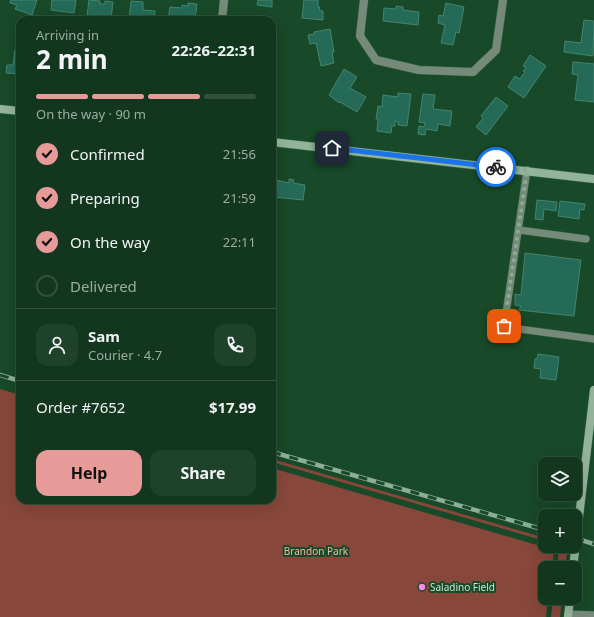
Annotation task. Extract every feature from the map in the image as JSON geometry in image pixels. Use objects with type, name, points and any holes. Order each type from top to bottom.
[{"type":"street","points":[[222,16],[224,0]]},
{"type":"street","points":[[364,0],[360,36],[376,60],[419,70],[473,72],[496,50],[503,0]]},
{"type":"street","points":[[0,109],[16,111]]},
{"type":"street","points":[[276,142],[527,170],[594,179]]},
{"type":"street","points":[[574,561],[594,390]]},
{"type":"street","points":[[568,615],[569,605]]},
{"type":"lane","points":[[527,170],[504,326],[594,338]]},
{"type":"lane","points":[[519,230],[586,239]]},
{"type":"lane","points":[[568,615],[594,615]]},
{"type":"green space","name":"Brandon Park","points":[[0,389],[16,394],[16,504],[276,504],[276,469],[538,545],[538,553],[554,553],[553,561],[538,561],[538,605],[547,605],[546,617],[0,617]]},
{"type":"green space","points":[[276,460],[538,536],[538,539],[276,463]]},
{"type":"green space","points":[[559,553],[567,553],[566,561],[558,561]]},
{"type":"green space","points":[[552,605],[561,605],[560,617],[551,617]]},
{"type":"building","points":[[11,0],[37,0],[32,15],[15,9],[17,5],[10,3]]},
{"type":"building","points":[[52,0],[76,0],[74,13],[51,10]]},
{"type":"building","points":[[89,0],[100,1],[100,4],[105,4],[105,1],[113,2],[111,16],[87,16]]},
{"type":"building","points":[[258,0],[272,0],[272,7],[257,5]]},
{"type":"building","points":[[304,0],[318,0],[318,7],[320,7],[319,10],[323,11],[323,20],[302,18]]},
{"type":"building","points":[[131,1],[143,2],[143,10],[155,11],[154,16],[129,16]]},
{"type":"building","points":[[188,3],[197,4],[196,16],[169,16],[170,7],[182,8],[182,5],[188,6]]},
{"type":"building","points":[[446,3],[464,7],[459,33],[456,32],[453,45],[441,43],[445,25],[438,23],[439,15],[443,16]]},
{"type":"building","points":[[396,6],[403,7],[403,10],[419,12],[418,25],[383,21],[384,8],[396,9]]},
{"type":"building","points":[[584,20],[594,21],[593,56],[564,52],[565,41],[581,43]]},
{"type":"building","points":[[330,29],[334,52],[332,52],[334,63],[321,66],[316,43],[310,44],[308,35],[314,34],[314,32]]},
{"type":"building","points":[[15,50],[16,74],[6,73],[7,65],[13,65]]},
{"type":"building","points":[[530,55],[546,66],[524,98],[508,87],[515,76],[520,79],[525,72],[523,71],[526,68],[523,66]]},
{"type":"building","points":[[573,62],[594,64],[594,102],[575,100],[578,75],[572,74]]},
{"type":"building","points":[[344,69],[357,77],[350,88],[366,97],[357,112],[340,102],[339,103],[329,95]]},
{"type":"building","points":[[398,93],[411,94],[407,126],[398,125],[398,122],[395,121],[395,126],[392,126],[391,133],[377,131],[378,119],[376,119],[378,106],[382,107],[383,95],[398,97]]},
{"type":"building","points":[[423,94],[435,95],[433,109],[452,111],[450,126],[438,124],[437,131],[426,129],[425,135],[418,134],[419,126],[424,127],[425,123],[419,122]]},
{"type":"building","points":[[496,97],[508,106],[486,135],[476,127],[483,118],[481,116]]},
{"type":"building","points":[[289,179],[294,180],[293,183],[305,185],[303,200],[276,197],[276,180],[289,183]]},
{"type":"building","points":[[537,200],[557,202],[556,211],[544,209],[543,220],[535,219]]},
{"type":"building","points":[[560,201],[585,204],[584,210],[580,209],[579,219],[558,216]]},
{"type":"building","points":[[525,253],[581,260],[574,316],[519,310],[521,306],[515,305],[515,294],[521,295]]},
{"type":"building","points":[[538,354],[559,357],[556,380],[540,378],[541,369],[534,368],[535,359],[537,359]]},
{"type":"railway","points":[[0,375],[16,380]]},
{"type":"railway","points":[[276,453],[538,528]]},
{"type":"railway","points":[[582,540],[594,544]]},
{"type":"way so far","points":[[496,167],[527,170],[504,326]]},
{"type":"place","name":"Saladino Field","points":[[422,587]]},
{"type":"route","points":[[332,148],[496,167]]}]
